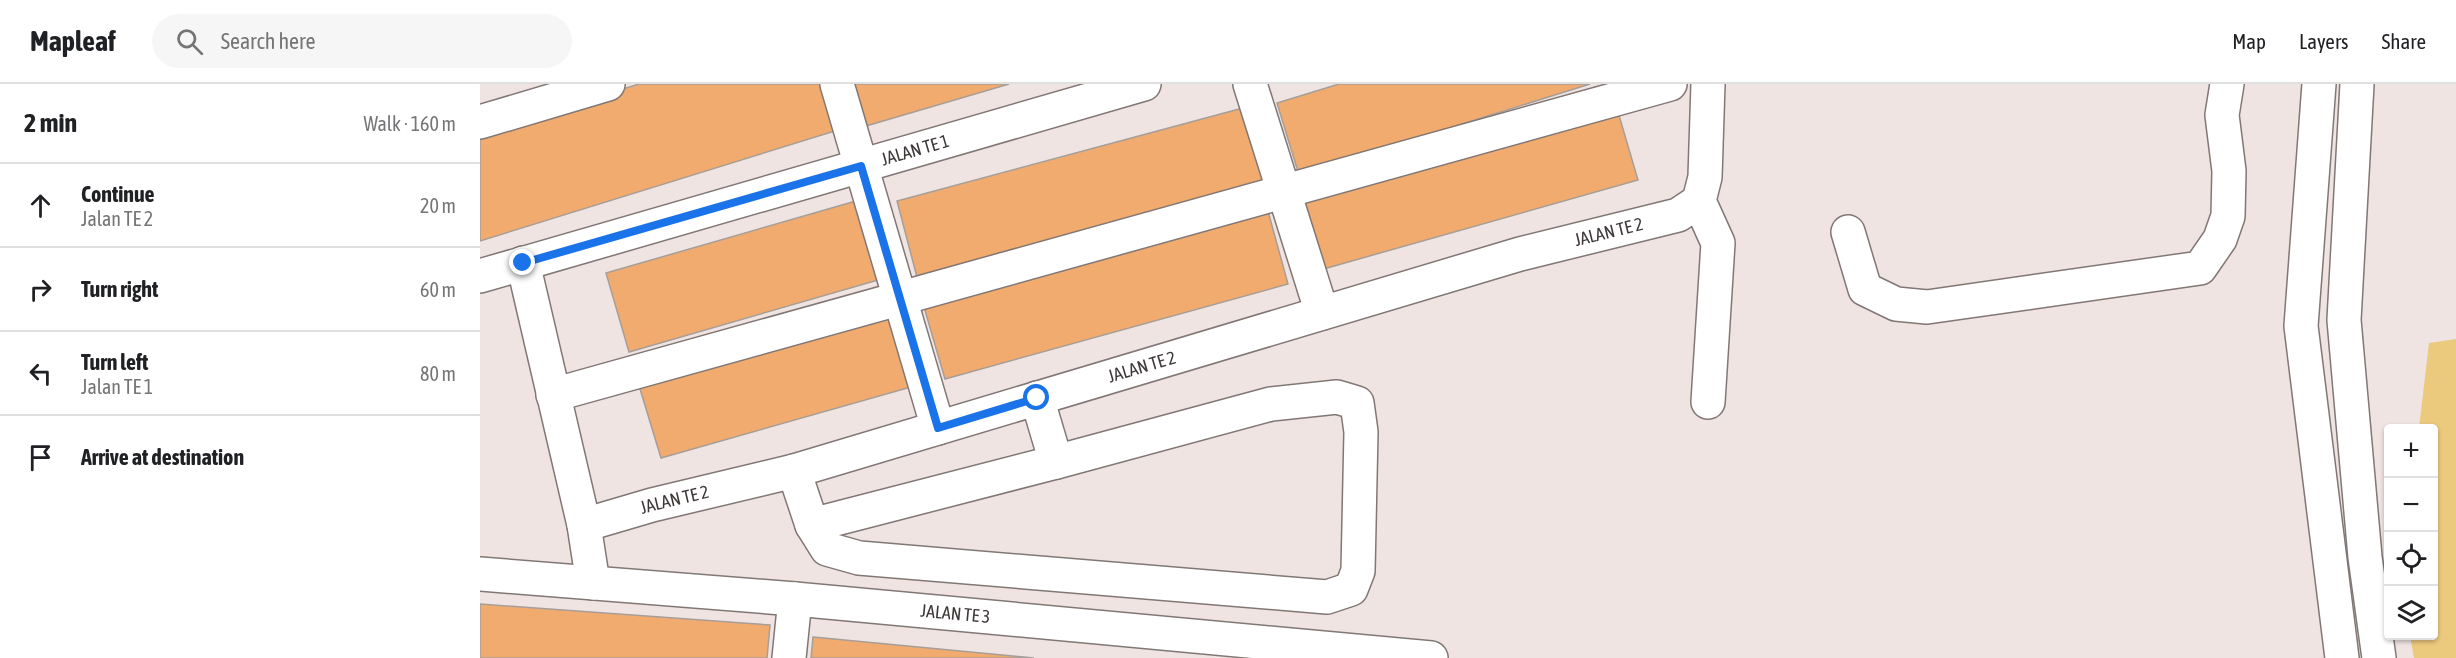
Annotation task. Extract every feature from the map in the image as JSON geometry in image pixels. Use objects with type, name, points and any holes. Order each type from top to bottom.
[{"type":"street","points":[[480,122],[608,84]]},
{"type":"street","points":[[837,84],[938,428]]},
{"type":"street","name":"JALAN TE 1","points":[[480,276],[1144,84]]},
{"type":"street","points":[[1250,84],[1322,313]]},
{"type":"street","points":[[554,395],[1670,84]]},
{"type":"street","points":[[1708,84],[1705,177],[1700,201],[1718,243],[1708,402]]},
{"type":"street","points":[[1848,232],[1865,289],[1896,304],[1927,307],[2200,268],[2220,239],[2228,216],[2229,171],[2222,115],[2227,84]]},
{"type":"street","points":[[2319,84],[2301,326],[2342,658]]},
{"type":"street","points":[[2357,84],[2344,320],[2365,557],[2379,658]]},
{"type":"street","name":"JALAN TE 2","points":[[584,525],[652,505],[794,471],[1520,254],[1678,214],[1700,201]]},
{"type":"street","points":[[523,263],[584,525],[593,583]]},
{"type":"street","points":[[794,471],[812,525],[827,549],[859,558],[1327,597],[1351,589],[1358,571],[1361,432],[1357,403],[1336,396],[1271,404],[812,525]]},
{"type":"street","points":[[1037,398],[1056,462]]},
{"type":"street","name":"JALAN TE 3","points":[[480,574],[795,599],[1220,648],[1431,658]]},
{"type":"street","points":[[789,658],[795,599]]},
{"type":"shaded area","points":[[2456,339],[2456,658],[2414,658],[2411,640],[2438,640],[2438,424],[2419,424],[2429,343]]},
{"type":"building","points":[[639,84],[823,84],[838,130],[480,241],[480,133]]},
{"type":"building","points":[[854,84],[1009,84],[866,126]]},
{"type":"building","points":[[1339,84],[1590,84],[1299,175],[1277,103]]},
{"type":"building","points":[[1243,108],[1265,188],[918,281],[897,201]]},
{"type":"building","points":[[1618,112],[1638,180],[1320,270],[1301,201]]},
{"type":"building","points":[[856,201],[878,280],[629,352],[606,273]]},
{"type":"building","points":[[1268,211],[1288,284],[945,379],[924,307]]},
{"type":"building","points":[[888,307],[911,387],[661,458],[637,379]]},
{"type":"building","points":[[480,604],[770,625],[767,658],[480,658]]},
{"type":"building","points":[[813,637],[1034,658],[811,658]]},
{"type":"route","points":[[523,263],[861,166],[938,428],[1037,398]]}]
